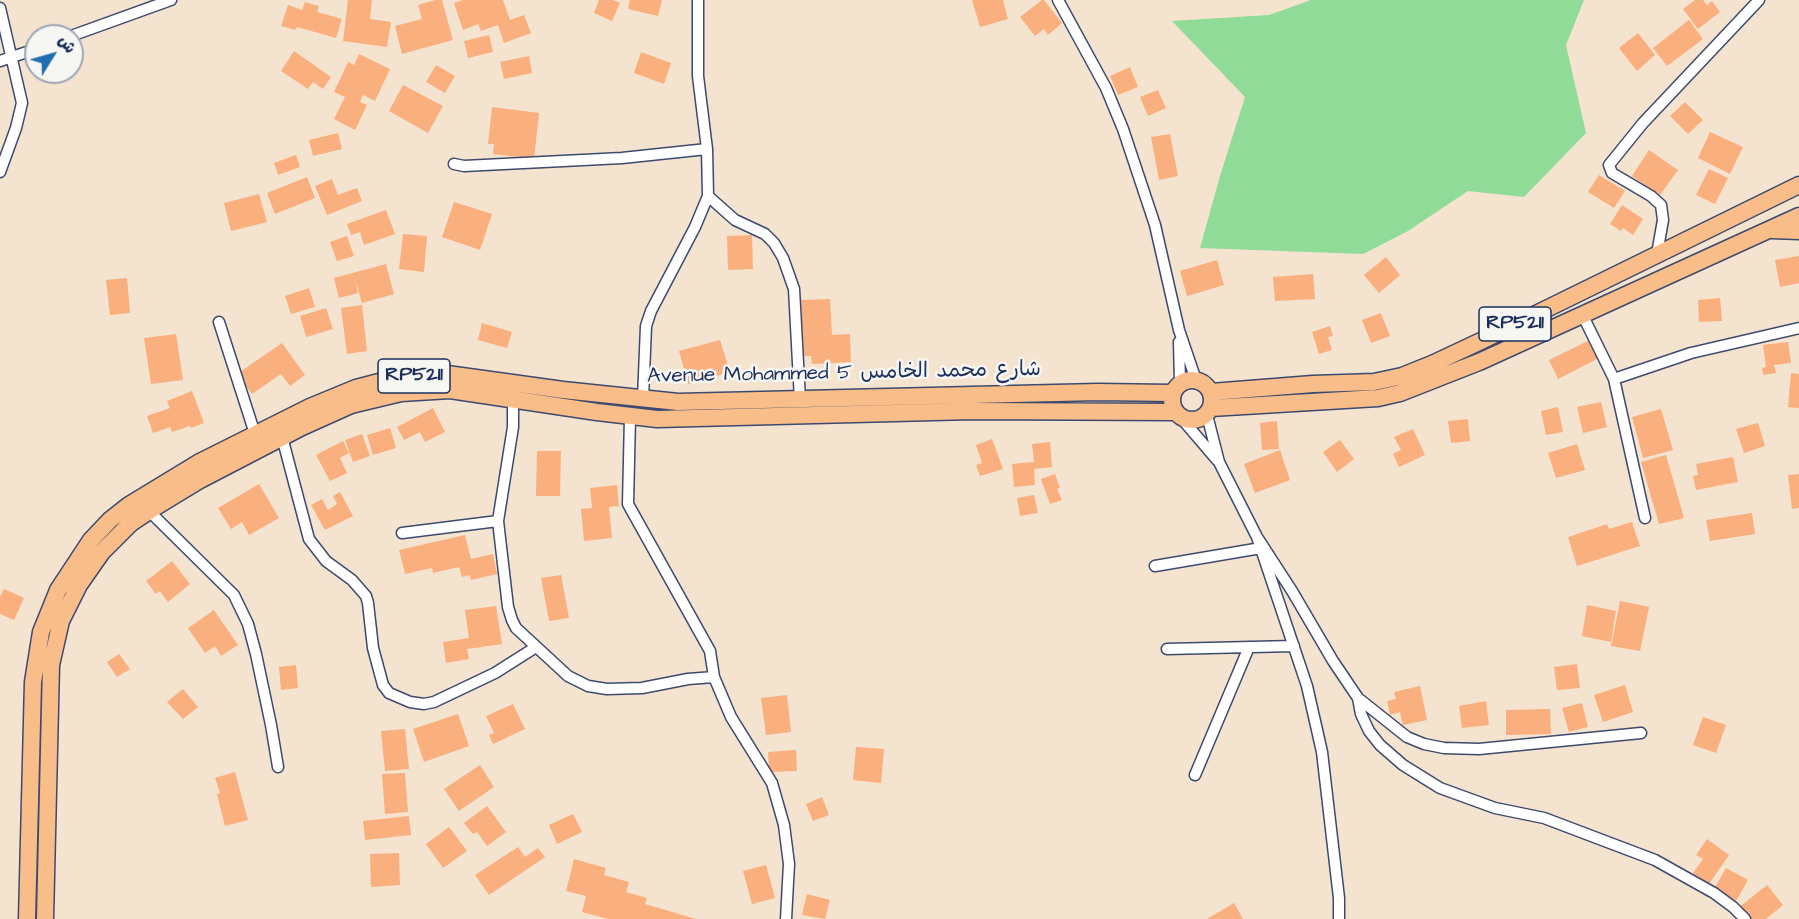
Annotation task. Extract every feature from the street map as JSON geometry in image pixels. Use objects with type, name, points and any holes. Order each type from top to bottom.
[{"type":"main road","name":"RP5211","points":[[1179,415],[1193,421],[1200,419],[1210,405],[1313,384],[1374,382],[1402,376],[1481,341],[1799,185]]},
{"type":"main road","name":"RP5211","points":[[1210,405],[1378,398],[1400,393],[1479,362],[1799,216]]},
{"type":"main road","points":[[1768,230],[1799,231]]},
{"type":"main road","name":"Avenue Mohammed 5 شارع محمد الخامس","points":[[27,919],[33,682],[41,632],[48,610],[72,566],[91,540],[110,520],[146,493],[198,463],[310,407],[356,388],[402,377],[447,374],[678,402],[1098,392],[1183,386]]},
{"type":"main road","points":[[1179,415],[1171,403],[1183,386],[1205,384],[1210,405]]},
{"type":"main road","name":"Avenue Mohammed 5 شارع محمد الخامس","points":[[45,919],[50,683],[55,642],[71,598],[88,570],[115,538],[149,511],[200,480],[282,437],[351,405],[400,393],[450,390],[630,417],[686,419],[973,411],[1179,415]]},
{"type":"street","points":[[84,31],[171,0]]},
{"type":"street","points":[[643,399],[646,326],[651,311],[695,227],[708,196],[707,149],[698,76],[698,0]]},
{"type":"street","points":[[1058,0],[1106,88],[1123,129],[1155,225],[1179,330],[1183,386]]},
{"type":"street","points":[[1657,254],[1663,219],[1660,206],[1651,196],[1612,173],[1609,165],[1643,123],[1759,0]]},
{"type":"street","points":[[0,8],[22,103],[16,128],[0,172]]},
{"type":"street","points":[[0,61],[24,53]]},
{"type":"street","points":[[454,164],[464,166],[622,158],[707,149]]},
{"type":"street","points":[[708,196],[735,220],[765,234],[783,258],[794,289],[800,400]]},
{"type":"street","points":[[1582,314],[1614,378],[1646,518]]},
{"type":"street","points":[[219,322],[255,434]]},
{"type":"street","points":[[1614,378],[1691,353],[1799,328]]},
{"type":"street","points":[[1179,330],[1183,386]]},
{"type":"street","points":[[513,400],[513,427],[498,521],[508,607],[516,628],[558,669],[588,686],[607,689],[642,688],[688,679],[714,677]]},
{"type":"street","points":[[1210,405],[1219,462]]},
{"type":"street","points":[[1179,415],[1219,462],[1257,537],[1292,591],[1332,662],[1359,698],[1407,737],[1424,744],[1444,748],[1479,749],[1641,733]]},
{"type":"street","points":[[630,417],[628,504],[710,651],[714,677],[731,717],[772,783],[784,825],[789,864],[786,919]]},
{"type":"street","points":[[282,437],[309,538],[326,561],[352,580],[369,603],[377,667],[389,693],[410,702],[424,704],[434,702],[495,673],[537,647]]},
{"type":"street","points":[[149,511],[234,595],[248,624],[256,654],[272,725],[278,767]]},
{"type":"street","points":[[402,533],[498,521]]},
{"type":"street","points":[[1257,537],[1307,686],[1322,752],[1340,919]]},
{"type":"street","points":[[1155,566],[1261,548]]},
{"type":"street","points":[[1167,649],[1294,646]]},
{"type":"street","points":[[1195,775],[1249,647]]},
{"type":"street","points":[[1359,698],[1361,714],[1369,731],[1380,745],[1403,765],[1440,788],[1496,808],[1544,818],[1655,860],[1714,893],[1745,919]]},
{"type":"green space","points":[[1311,0],[1584,0],[1566,45],[1586,133],[1524,197],[1468,191],[1408,231],[1363,254],[1200,248],[1245,97],[1172,21],[1269,15]]},
{"type":"building","points":[[348,0],[372,0],[370,19],[391,22],[387,47],[343,41]]},
{"type":"building","points":[[442,0],[453,40],[402,54],[395,26],[422,19],[418,5]]},
{"type":"building","points":[[463,0],[503,0],[510,20],[524,15],[531,33],[504,43],[498,25],[481,31],[478,24],[463,30],[454,3]]},
{"type":"building","points":[[599,0],[613,0],[620,3],[612,21],[594,13]]},
{"type":"building","points":[[630,0],[662,0],[658,16],[628,9]]},
{"type":"building","points":[[972,0],[1003,0],[1008,19],[980,27]]},
{"type":"building","points":[[1042,0],[1062,23],[1048,35],[1044,29],[1035,36],[1020,17]]},
{"type":"building","points":[[1695,0],[1703,0],[1707,5],[1712,1],[1720,12],[1698,29],[1683,9]]},
{"type":"building","points":[[305,2],[319,6],[317,12],[342,19],[336,38],[297,27],[295,30],[281,26],[288,5],[302,10]]},
{"type":"building","points":[[1689,20],[1703,39],[1667,66],[1653,48]]},
{"type":"building","points":[[1638,33],[1655,55],[1637,71],[1619,48]]},
{"type":"building","points":[[489,35],[493,52],[468,58],[464,41]]},
{"type":"building","points":[[294,51],[331,77],[323,89],[313,82],[308,89],[281,71]]},
{"type":"building","points":[[641,52],[671,63],[664,84],[634,73]]},
{"type":"building","points":[[359,54],[390,69],[375,101],[363,95],[360,102],[367,105],[355,130],[334,119],[345,97],[334,92],[348,62],[354,65]]},
{"type":"building","points":[[529,56],[532,73],[504,79],[500,62]]},
{"type":"building","points":[[436,65],[455,76],[445,93],[426,82]]},
{"type":"building","points":[[1130,67],[1138,87],[1118,95],[1110,76]]},
{"type":"building","points":[[403,85],[443,106],[428,133],[389,111]]},
{"type":"building","points":[[1158,90],[1166,108],[1148,116],[1140,97]]},
{"type":"building","points":[[1685,102],[1703,120],[1688,134],[1670,116]]},
{"type":"building","points":[[492,107],[539,113],[534,159],[493,154],[494,144],[488,144]]},
{"type":"building","points":[[1710,132],[1743,147],[1730,174],[1698,158]]},
{"type":"building","points":[[338,133],[342,149],[313,156],[309,140]]},
{"type":"building","points":[[1170,134],[1178,176],[1159,180],[1151,137]]},
{"type":"building","points":[[1649,150],[1678,170],[1660,195],[1632,176]]},
{"type":"building","points":[[296,155],[300,167],[278,175],[274,163]]},
{"type":"building","points":[[1709,169],[1728,178],[1715,204],[1696,195]]},
{"type":"building","points":[[1599,175],[1625,191],[1614,208],[1588,192]]},
{"type":"building","points":[[307,177],[315,198],[275,214],[267,193]]},
{"type":"building","points":[[332,179],[338,195],[357,188],[362,201],[327,215],[315,186]]},
{"type":"building","points":[[259,194],[267,222],[231,231],[224,203]]},
{"type":"building","points":[[454,202],[492,214],[480,250],[442,237]]},
{"type":"building","points":[[1622,205],[1643,219],[1633,235],[1623,228],[1621,231],[1610,224]]},
{"type":"building","points":[[386,210],[395,234],[364,245],[360,232],[351,235],[347,224]]},
{"type":"building","points":[[403,234],[427,236],[424,272],[399,269]]},
{"type":"building","points":[[752,235],[753,269],[728,270],[727,236]]},
{"type":"building","points":[[347,236],[354,256],[337,261],[330,242]]},
{"type":"building","points":[[1799,256],[1799,283],[1780,287],[1775,260]]},
{"type":"building","points":[[1386,257],[1400,275],[1379,293],[1364,275]]},
{"type":"building","points":[[1217,260],[1224,285],[1187,296],[1180,271]]},
{"type":"building","points":[[386,264],[394,294],[362,303],[355,279],[358,293],[339,298],[334,278]]},
{"type":"building","points":[[1313,274],[1315,299],[1275,301],[1273,277]]},
{"type":"building","points":[[127,278],[130,313],[110,315],[106,280]]},
{"type":"building","points":[[309,288],[315,307],[291,314],[285,296]]},
{"type":"building","points":[[1720,298],[1722,321],[1699,322],[1698,300]]},
{"type":"building","points":[[830,299],[832,335],[850,334],[851,362],[812,364],[811,356],[803,356],[801,300]]},
{"type":"building","points":[[362,305],[367,351],[347,354],[341,308]]},
{"type":"building","points":[[326,308],[333,329],[306,337],[300,316]]},
{"type":"building","points":[[1381,313],[1390,336],[1371,343],[1362,320]]},
{"type":"building","points":[[482,323],[512,332],[507,348],[478,340]]},
{"type":"building","points":[[1330,326],[1333,336],[1328,337],[1332,350],[1319,354],[1312,332]]},
{"type":"building","points":[[176,334],[183,380],[151,384],[144,338]]},
{"type":"building","points":[[720,340],[730,372],[688,384],[679,351]]},
{"type":"building","points":[[1590,340],[1599,358],[1558,379],[1549,360]]},
{"type":"building","points":[[1788,342],[1791,363],[1774,365],[1776,373],[1763,375],[1762,368],[1766,367],[1763,345]]},
{"type":"building","points":[[282,343],[305,375],[290,386],[281,374],[252,394],[237,374]]},
{"type":"building","points":[[1791,373],[1799,374],[1799,408],[1788,407]]},
{"type":"building","points":[[192,391],[204,423],[172,432],[170,427],[153,433],[147,416],[170,408],[167,401]]},
{"type":"building","points":[[1601,402],[1607,427],[1583,433],[1577,407]]},
{"type":"building","points":[[1558,407],[1563,432],[1546,435],[1541,411]]},
{"type":"building","points":[[433,408],[445,432],[425,442],[420,432],[404,440],[397,427]]},
{"type":"building","points":[[1661,409],[1673,450],[1643,458],[1632,417]]},
{"type":"building","points":[[1468,419],[1470,441],[1451,443],[1448,421]]},
{"type":"building","points":[[1277,421],[1279,449],[1262,450],[1260,423]]},
{"type":"building","points":[[1758,423],[1765,446],[1744,453],[1736,429]]},
{"type":"building","points":[[390,428],[396,448],[373,455],[367,435]]},
{"type":"building","points":[[1413,429],[1425,455],[1399,467],[1393,454],[1401,450],[1394,437]]},
{"type":"building","points":[[362,434],[370,456],[353,462],[345,440]]},
{"type":"building","points":[[992,439],[1003,469],[980,476],[976,465],[982,463],[976,445]]},
{"type":"building","points":[[1340,440],[1354,459],[1337,472],[1323,452]]},
{"type":"building","points":[[343,441],[349,453],[340,458],[347,473],[330,481],[316,455]]},
{"type":"building","points":[[1050,442],[1052,467],[1034,469],[1035,485],[1014,487],[1012,464],[1034,462],[1032,444]]},
{"type":"building","points":[[1577,444],[1585,470],[1556,478],[1548,453]]},
{"type":"building","points":[[1280,450],[1290,480],[1255,493],[1244,464]]},
{"type":"building","points":[[537,451],[561,451],[560,496],[536,496]]},
{"type":"building","points":[[1666,455],[1684,518],[1659,524],[1641,462]]},
{"type":"building","points":[[1733,457],[1738,482],[1696,490],[1693,476],[1698,475],[1696,464]]},
{"type":"building","points":[[1055,474],[1060,488],[1057,489],[1062,500],[1050,504],[1041,479]]},
{"type":"building","points":[[1799,474],[1799,508],[1792,509],[1788,475]]},
{"type":"building","points":[[259,484],[279,518],[249,535],[242,522],[231,529],[218,508]]},
{"type":"building","points":[[617,485],[619,506],[609,507],[612,538],[584,541],[581,509],[592,508],[590,488]]},
{"type":"building","points":[[340,492],[353,516],[325,530],[311,505],[322,499],[328,510],[337,504],[333,496]]},
{"type":"building","points":[[1034,495],[1038,513],[1020,516],[1017,498]]},
{"type":"building","points":[[1752,513],[1755,534],[1710,541],[1706,520]]},
{"type":"building","points":[[1632,522],[1640,546],[1577,566],[1568,537],[1607,524],[1609,529]]},
{"type":"building","points":[[465,535],[471,559],[493,554],[497,574],[471,580],[470,575],[462,577],[459,567],[433,573],[432,568],[405,574],[399,550]]},
{"type":"building","points":[[172,561],[190,584],[168,602],[160,591],[156,594],[146,581]]},
{"type":"building","points":[[561,575],[569,618],[549,621],[541,578]]},
{"type":"building","points":[[4,589],[24,598],[14,620],[0,614],[0,597]]},
{"type":"building","points":[[1620,601],[1649,607],[1640,651],[1611,646]]},
{"type":"building","points":[[1587,605],[1616,611],[1611,642],[1582,636]]},
{"type":"building","points":[[496,606],[502,644],[467,649],[469,659],[446,663],[443,642],[469,638],[465,610]]},
{"type":"building","points":[[214,610],[238,645],[221,656],[215,646],[205,653],[188,628]]},
{"type":"building","points":[[119,654],[130,669],[117,677],[107,662]]},
{"type":"building","points":[[1577,664],[1580,688],[1557,690],[1554,667]]},
{"type":"building","points":[[296,665],[298,688],[281,690],[279,667]]},
{"type":"building","points":[[1625,685],[1633,712],[1603,722],[1594,695]]},
{"type":"building","points":[[1420,686],[1427,720],[1403,725],[1400,712],[1390,715],[1387,701],[1396,699],[1394,692]]},
{"type":"building","points":[[183,689],[198,707],[183,719],[167,702]]},
{"type":"building","points":[[787,695],[791,732],[766,735],[761,698]]},
{"type":"building","points":[[1486,701],[1489,725],[1462,728],[1459,706]]},
{"type":"building","points":[[1582,703],[1588,727],[1569,732],[1562,708]]},
{"type":"building","points":[[513,704],[525,729],[493,744],[489,735],[494,733],[486,716]]},
{"type":"building","points":[[1550,709],[1551,734],[1506,735],[1506,710]]},
{"type":"building","points":[[458,714],[469,746],[424,762],[413,729]]},
{"type":"building","points":[[1703,717],[1726,725],[1716,753],[1693,745]]},
{"type":"building","points":[[405,729],[409,769],[385,771],[381,731]]},
{"type":"building","points":[[856,747],[884,749],[881,783],[853,780]]},
{"type":"building","points":[[796,750],[797,771],[769,772],[768,752]]},
{"type":"building","points":[[480,765],[494,787],[459,811],[444,789]]},
{"type":"building","points":[[235,772],[248,820],[225,826],[217,794],[220,793],[215,778]]},
{"type":"building","points":[[405,773],[408,812],[385,814],[382,774]]},
{"type":"building","points":[[822,797],[829,815],[813,821],[806,804]]},
{"type":"building","points":[[487,806],[506,832],[487,846],[477,832],[473,834],[464,823]]},
{"type":"building","points":[[573,814],[582,832],[557,844],[549,825]]},
{"type":"building","points":[[409,816],[411,835],[365,840],[363,821]]},
{"type":"building","points":[[449,827],[467,851],[443,868],[426,844]]},
{"type":"building","points":[[1707,839],[1729,855],[1709,884],[1693,873],[1703,859],[1696,855]]},
{"type":"building","points":[[518,847],[525,857],[538,848],[545,857],[489,895],[475,875]]},
{"type":"building","points":[[399,853],[400,885],[371,887],[370,854]]},
{"type":"building","points":[[574,859],[606,868],[604,875],[629,882],[626,892],[647,898],[645,904],[696,919],[608,919],[582,912],[586,896],[566,891]]},
{"type":"building","points":[[766,865],[775,898],[752,904],[743,871]]},
{"type":"building","points":[[1726,868],[1748,880],[1736,901],[1714,889]]},
{"type":"building","points":[[1767,885],[1783,905],[1766,919],[1745,919],[1737,909]]},
{"type":"building","points":[[807,894],[830,900],[825,919],[802,915]]},
{"type":"building","points":[[1234,903],[1243,919],[1207,919]]}]
